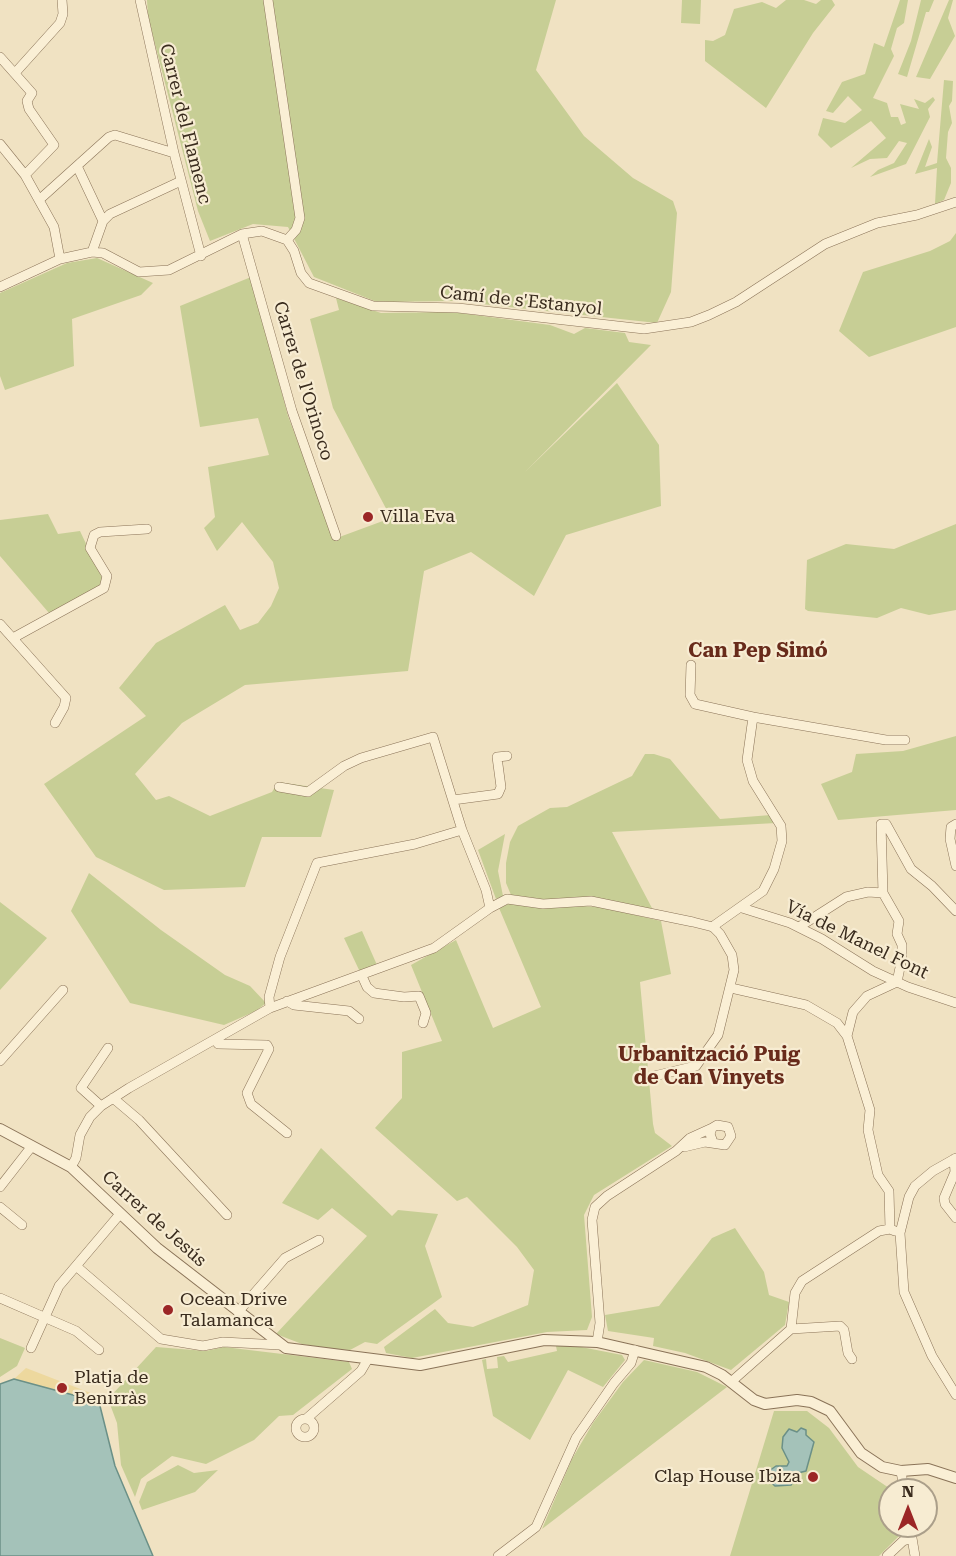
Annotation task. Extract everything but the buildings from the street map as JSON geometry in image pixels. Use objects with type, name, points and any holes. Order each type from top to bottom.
[{"type":"street","points":[[15,73],[60,22],[63,14],[62,0]]},
{"type":"street","name":"Carrer del Flamenc","points":[[140,0],[174,153],[201,256]]},
{"type":"street","points":[[0,287],[60,259],[92,252],[103,253],[146,273],[169,270],[242,234],[262,231],[286,240],[296,230],[300,218],[268,0]]},
{"type":"street","points":[[0,57],[32,93],[27,101],[28,109],[54,145],[25,175]]},
{"type":"street","points":[[39,200],[115,135],[174,153]]},
{"type":"street","points":[[0,144],[25,175],[54,227],[60,259]]},
{"type":"street","points":[[77,166],[103,221]]},
{"type":"street","points":[[92,252],[103,221],[110,214],[181,181]]},
{"type":"street","name":"Camí de s'Estanyol","points":[[286,240],[294,250],[301,273],[309,283],[373,306],[458,308],[627,329],[644,329],[684,324],[703,318],[736,302],[825,244],[877,223],[917,215],[956,202]]},
{"type":"street","name":"Carrer de l'Orinoco","points":[[242,234],[292,411],[336,537]]},
{"type":"street","points":[[13,638],[104,588],[107,576],[90,548],[94,535],[100,532],[147,529]]},
{"type":"street","points":[[0,624],[66,698],[56,723]]},
{"type":"street","points":[[691,665],[690,694],[695,704],[753,717],[886,740],[905,740]]},
{"type":"street","points":[[712,927],[742,909],[763,891],[774,869],[783,841],[781,826],[753,781],[747,760],[753,717]]},
{"type":"street","points":[[279,788],[308,792],[344,766],[361,758],[433,737],[462,830],[486,890],[489,908]]},
{"type":"street","points":[[453,800],[498,794],[501,788],[497,757],[507,756]]},
{"type":"street","points":[[847,1036],[853,1012],[867,996],[897,982],[902,958],[902,945],[897,934],[899,921],[883,893],[881,833],[884,823],[911,869],[932,886],[956,911]]},
{"type":"street","points":[[956,824],[951,827],[950,839],[956,866]]},
{"type":"street","points":[[270,1008],[270,997],[280,957],[317,863],[415,844],[462,830]]},
{"type":"street","points":[[799,927],[846,897],[868,892],[883,893]]},
{"type":"street","points":[[71,1167],[76,1158],[84,1125],[101,1106],[113,1098],[270,1008],[434,948],[489,908],[507,899],[543,904],[591,901],[712,927],[720,934],[732,955],[731,988],[718,1035],[700,1062],[654,1077]]},
{"type":"street","name":"Vía de Manel Font","points":[[742,909],[799,927],[873,971],[956,1004]]},
{"type":"street","points":[[362,976],[367,987],[374,993],[395,997],[419,996],[426,1013],[423,1023]]},
{"type":"street","points":[[731,988],[806,1005],[837,1023],[847,1036],[870,1110],[868,1130],[878,1175],[889,1191],[890,1229]]},
{"type":"street","points":[[0,1061],[63,990]]},
{"type":"street","points":[[287,1001],[294,1005],[348,1011],[359,1018]]},
{"type":"street","points":[[216,1040],[218,1044],[267,1045],[269,1049],[247,1093],[251,1104],[287,1133]]},
{"type":"street","points":[[101,1106],[81,1088],[108,1048]]},
{"type":"street","points":[[113,1098],[139,1120],[227,1215]]},
{"type":"street","points":[[597,1342],[600,1323],[592,1213],[607,1196],[676,1151],[692,1143],[713,1142],[724,1145],[729,1142],[731,1132],[723,1124],[690,1138],[676,1151]]},
{"type":"street","points":[[712,1128],[710,1134],[713,1142]]},
{"type":"street","name":"Carrer de Jesús","points":[[0,1129],[71,1167],[157,1248],[280,1345]]},
{"type":"street","points":[[0,1187],[32,1146]]},
{"type":"street","points":[[956,1218],[945,1204],[944,1198],[955,1173],[955,1159],[933,1171],[915,1186],[909,1197],[900,1233],[904,1292],[932,1356],[956,1395]]},
{"type":"street","points":[[0,1206],[22,1225]]},
{"type":"street","points":[[31,1348],[59,1286],[120,1214]]},
{"type":"street","points":[[791,1329],[798,1286],[865,1239],[890,1229],[900,1233]]},
{"type":"street","points":[[238,1312],[285,1257],[319,1240]]},
{"type":"street","points":[[76,1266],[161,1339],[203,1346],[224,1342],[280,1345],[304,1352],[420,1365],[544,1340],[597,1342],[706,1367],[731,1382],[754,1400],[765,1404],[797,1400],[821,1405],[837,1419],[861,1453],[882,1467],[901,1471],[928,1469],[956,1478]]},
{"type":"street","points":[[0,1298],[76,1330],[99,1350]]},
{"type":"street","points":[[731,1382],[791,1329],[840,1326],[844,1330],[848,1353],[852,1359]]},
{"type":"street","points":[[498,1556],[536,1527],[576,1438],[614,1383],[631,1363],[635,1350]]},
{"type":"street","points":[[306,1419],[361,1371],[368,1359]]},
{"type":"street","points":[[901,1471],[902,1478]]},
{"type":"street","points":[[887,1556],[903,1541],[912,1538],[915,1556]]},
{"type":"green space","points":[[147,0],[556,0],[536,70],[584,136],[633,178],[673,201],[677,213],[671,292],[657,323],[454,301],[377,302],[314,277],[288,227],[253,224],[210,241],[198,211],[148,17]]},
{"type":"green space","points":[[682,0],[701,0],[700,24],[681,23]]},
{"type":"green space","points":[[786,0],[804,0],[816,4],[821,0],[832,0],[835,5],[813,33],[766,108],[705,61],[705,40],[713,41],[725,35],[734,9],[762,2],[776,8]]},
{"type":"green space","points":[[900,0],[908,0],[904,23],[897,28],[891,49],[894,56],[873,98],[887,103],[891,117],[898,117],[901,125],[906,123],[900,104],[919,109],[914,99],[925,103],[933,97],[935,100],[928,109],[930,117],[906,164],[870,177],[878,170],[894,163],[907,143],[899,141],[887,158],[870,159],[851,168],[886,138],[871,121],[831,148],[818,135],[823,118],[845,123],[862,110],[848,96],[833,113],[826,111],[842,82],[865,74],[874,43],[884,47]]},
{"type":"green space","points":[[921,0],[934,0],[929,12],[926,12],[907,77],[898,74],[911,41]]},
{"type":"green space","points":[[949,0],[953,0],[948,18],[955,36],[930,79],[916,77]]},
{"type":"green space","points":[[944,80],[953,81],[952,101],[949,106],[952,123],[948,132],[946,158],[951,168],[951,183],[944,200],[935,204],[937,168],[915,174],[929,139],[932,147],[925,167],[937,163]]},
{"type":"green space","points":[[956,233],[956,327],[869,357],[839,331],[863,272],[930,251],[950,241]]},
{"type":"green space","points":[[97,258],[153,283],[141,295],[72,319],[74,366],[5,390],[0,376],[0,293],[67,263]]},
{"type":"green space","points":[[251,277],[288,416],[334,539],[391,518],[333,408],[310,319],[339,310],[336,298],[381,313],[452,312],[550,325],[574,334],[585,328],[625,333],[629,342],[651,345],[525,472],[617,383],[659,445],[661,506],[566,535],[534,596],[471,552],[424,571],[408,671],[245,685],[182,723],[135,774],[156,800],[169,796],[210,816],[272,792],[278,782],[334,790],[321,837],[262,837],[245,887],[164,890],[96,857],[44,784],[146,716],[119,688],[156,643],[225,605],[240,630],[258,623],[271,606],[279,588],[273,562],[242,522],[217,551],[204,528],[215,517],[208,467],[269,455],[258,418],[200,427],[180,306]]},
{"type":"green space","points":[[48,514],[58,534],[80,531],[104,582],[101,586],[49,613],[0,556],[0,520]]},
{"type":"green space","points":[[956,524],[956,610],[929,615],[901,608],[877,618],[805,609],[807,560],[846,544],[894,549]]},
{"type":"green space","points":[[956,736],[956,810],[838,820],[821,784],[852,772],[856,754],[903,751]]},
{"type":"green space","points":[[645,754],[670,759],[720,819],[771,815],[776,823],[612,832],[653,910],[588,897],[548,900],[511,895],[506,883],[506,863],[510,842],[518,826],[550,808],[567,807],[632,776]]},
{"type":"green space","points":[[505,834],[498,871],[503,896],[496,899],[478,850]]},
{"type":"green space","points":[[89,873],[161,930],[225,975],[250,986],[266,1003],[256,1011],[224,1025],[130,1003],[71,911]]},
{"type":"green space","points":[[0,902],[47,938],[0,990]]},
{"type":"green space","points":[[511,903],[601,907],[661,921],[671,974],[640,982],[653,1124],[655,1133],[672,1146],[594,1195],[584,1215],[592,1317],[587,1330],[547,1332],[412,1358],[386,1353],[384,1347],[435,1309],[448,1323],[473,1327],[528,1305],[534,1270],[517,1247],[467,1197],[457,1201],[375,1128],[402,1098],[402,1052],[442,1041],[411,965],[456,940],[493,1028],[541,1007],[499,908]]},
{"type":"green space","points":[[362,931],[377,965],[360,972],[344,938]]},
{"type":"green space","points":[[321,1148],[392,1216],[398,1210],[438,1214],[425,1246],[442,1297],[377,1344],[365,1342],[350,1350],[302,1344],[276,1334],[367,1236],[332,1208],[318,1220],[282,1203]]},
{"type":"green space","points":[[735,1228],[764,1272],[769,1295],[789,1302],[785,1325],[731,1370],[685,1353],[653,1346],[654,1338],[608,1331],[605,1315],[659,1306],[712,1238]]},
{"type":"green space","points":[[0,1338],[25,1348],[17,1366],[0,1377]]},
{"type":"green space","points":[[556,1346],[576,1346],[622,1355],[625,1360],[603,1387],[568,1370],[530,1440],[493,1416],[482,1360],[486,1359],[487,1369],[498,1368],[497,1357],[504,1356],[508,1362],[557,1351]]},
{"type":"green space","points":[[156,1347],[206,1351],[224,1347],[349,1362],[352,1369],[293,1415],[279,1416],[254,1440],[206,1464],[172,1456],[141,1479],[135,1497],[121,1465],[117,1423],[108,1399]]},
{"type":"green space","points":[[644,1360],[697,1372],[727,1387],[542,1529],[572,1459],[593,1423],[623,1382]]},
{"type":"green space","name":"Clap House Ibiza","points":[[774,1411],[807,1411],[829,1428],[858,1467],[878,1481],[878,1538],[897,1538],[879,1556],[730,1556]]},
{"type":"green space","points":[[178,1465],[194,1473],[218,1470],[195,1492],[142,1510],[139,1502],[147,1482]]},
{"type":"sand","name":"Platja de Benirràs","points":[[26,1368],[101,1397],[99,1402],[14,1379]]},
{"type":"water","points":[[14,1379],[99,1402],[115,1466],[153,1556],[0,1556],[0,1384]]},
{"type":"water","points":[[801,1428],[806,1430],[806,1435],[814,1442],[806,1471],[798,1473],[791,1485],[775,1486],[768,1480],[769,1471],[776,1466],[787,1466],[789,1462],[782,1448],[783,1437],[789,1429],[797,1432]]},
{"type":"place","name":"Villa Eva","points":[[368,517]]},
{"type":"place","name":"Ocean Drive Talamanca","points":[[168,1310]]},
{"type":"place","name":"Platja de Benirràs","points":[[62,1388]]},
{"type":"place","name":"Clap House Ibiza","points":[[813,1477]]},
{"type":"district","name":"Can Pep Simó","points":[[758,651]]},
{"type":"district","name":"Urbanització Puig de Can Vinyets","points":[[709,1066]]}]
